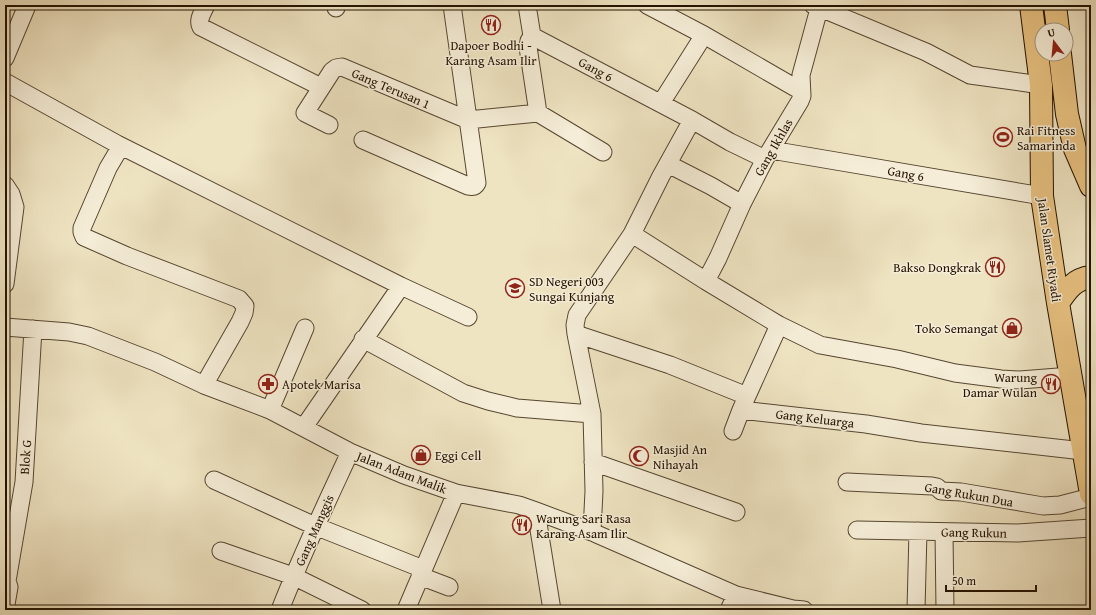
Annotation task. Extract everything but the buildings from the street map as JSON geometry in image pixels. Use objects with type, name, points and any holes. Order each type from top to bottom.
[{"type":"highway","name":"Jalan Slamet Riyadi","points":[[1031,5],[1041,86],[1042,196],[1058,303],[1091,494]]},
{"type":"highway","points":[[1055,5],[1057,22]]},
{"type":"highway","points":[[1061,62],[1067,114],[1075,149],[1091,186]]},
{"type":"highway","points":[[1058,303],[1071,285],[1084,278],[1091,277]]},
{"type":"street","points":[[5,58],[26,5]]},
{"type":"street","points":[[206,5],[199,20],[199,25],[201,27],[321,87]]},
{"type":"street","points":[[363,140],[468,186],[473,187],[477,183],[452,5]]},
{"type":"street","points":[[527,5],[532,36],[529,41],[528,48],[538,113]]},
{"type":"street","points":[[647,5],[704,34],[801,91]]},
{"type":"street","points":[[817,6],[926,52],[970,75],[1041,86]]},
{"type":"street","name":"Gang Ikhlas","points":[[706,281],[742,204],[768,154],[800,100],[801,75],[817,6]]},
{"type":"street","points":[[661,103],[704,34]]},
{"type":"street","name":"Gang 6","points":[[532,36],[661,103],[730,142],[768,154],[1042,196]]},
{"type":"street","name":"Gang Terusan 1","points":[[329,125],[305,113],[332,71],[336,68],[342,67],[468,120]]},
{"type":"street","points":[[5,82],[121,146],[401,286],[468,317]]},
{"type":"street","points":[[468,120],[538,113],[603,152]]},
{"type":"street","points":[[592,532],[594,491],[592,414],[576,334],[575,325],[577,315],[632,234],[660,176],[692,120]]},
{"type":"street","points":[[121,146],[97,193],[82,228],[82,232],[84,237],[127,256],[239,299],[245,306],[240,322],[204,385]]},
{"type":"street","points":[[668,164],[706,183],[742,204]]},
{"type":"street","points":[[5,185],[11,194],[15,207],[5,284]]},
{"type":"street","points":[[632,234],[779,325],[820,345],[897,359],[955,373],[1001,379],[1020,380],[1071,376]]},
{"type":"street","points":[[304,427],[363,339],[401,286]]},
{"type":"street","points":[[733,431],[779,325]]},
{"type":"street","name":"Jalan Adam Malik","points":[[5,327],[69,332],[88,336],[155,362],[204,385],[270,410],[350,452],[404,475],[456,493],[536,511],[592,532],[732,602],[804,610]]},
{"type":"street","points":[[270,410],[305,328]]},
{"type":"street","name":"Blok G","points":[[5,610],[9,588],[6,582],[13,503],[24,482],[34,329]]},
{"type":"street","name":"Gang Keluarga","points":[[576,334],[670,365],[744,403],[921,433],[1083,451]]},
{"type":"street","points":[[363,339],[463,393],[517,408],[592,414]]},
{"type":"street","name":"Gang Manggis","points":[[280,610],[350,452]]},
{"type":"street","points":[[593,462],[736,512]]},
{"type":"street","points":[[214,480],[449,586]]},
{"type":"street","name":"Gang Rukun Dua","points":[[846,482],[932,486],[938,487],[941,491],[961,492],[1043,506],[1060,505],[1091,497]]},
{"type":"street","points":[[406,610],[456,493]]},
{"type":"street","points":[[536,511],[552,610]]},
{"type":"street","name":"Gang Rukun","points":[[857,530],[1018,533],[1091,528]]},
{"type":"street","points":[[916,610],[918,531]]},
{"type":"street","points":[[944,532],[945,610]]},
{"type":"street","points":[[221,551],[294,576],[362,610]]},
{"type":"place","name":"Dapoer Bodhi - Karang Asam Ilir","points":[[491,25]]},
{"type":"place","name":"Rai Fitness Samarinda","points":[[1003,137]]},
{"type":"place","name":"Bakso Dongkrak","points":[[995,267]]},
{"type":"place","name":"SD Negeri 003 Sungai Kunjang","points":[[515,288]]},
{"type":"place","name":"Toko Semangat","points":[[1012,328]]},
{"type":"place","name":"Apotek Marisa","points":[[268,384]]},
{"type":"place","name":"Warung Damar Wulan","points":[[1051,384]]},
{"type":"place","name":"Eggi Cell","points":[[421,455]]},
{"type":"place","name":"Masjid An Nihayah","points":[[639,456]]},
{"type":"place","name":"Warung Sari Rasa Karang Asam Ilir","points":[[522,525]]}]
